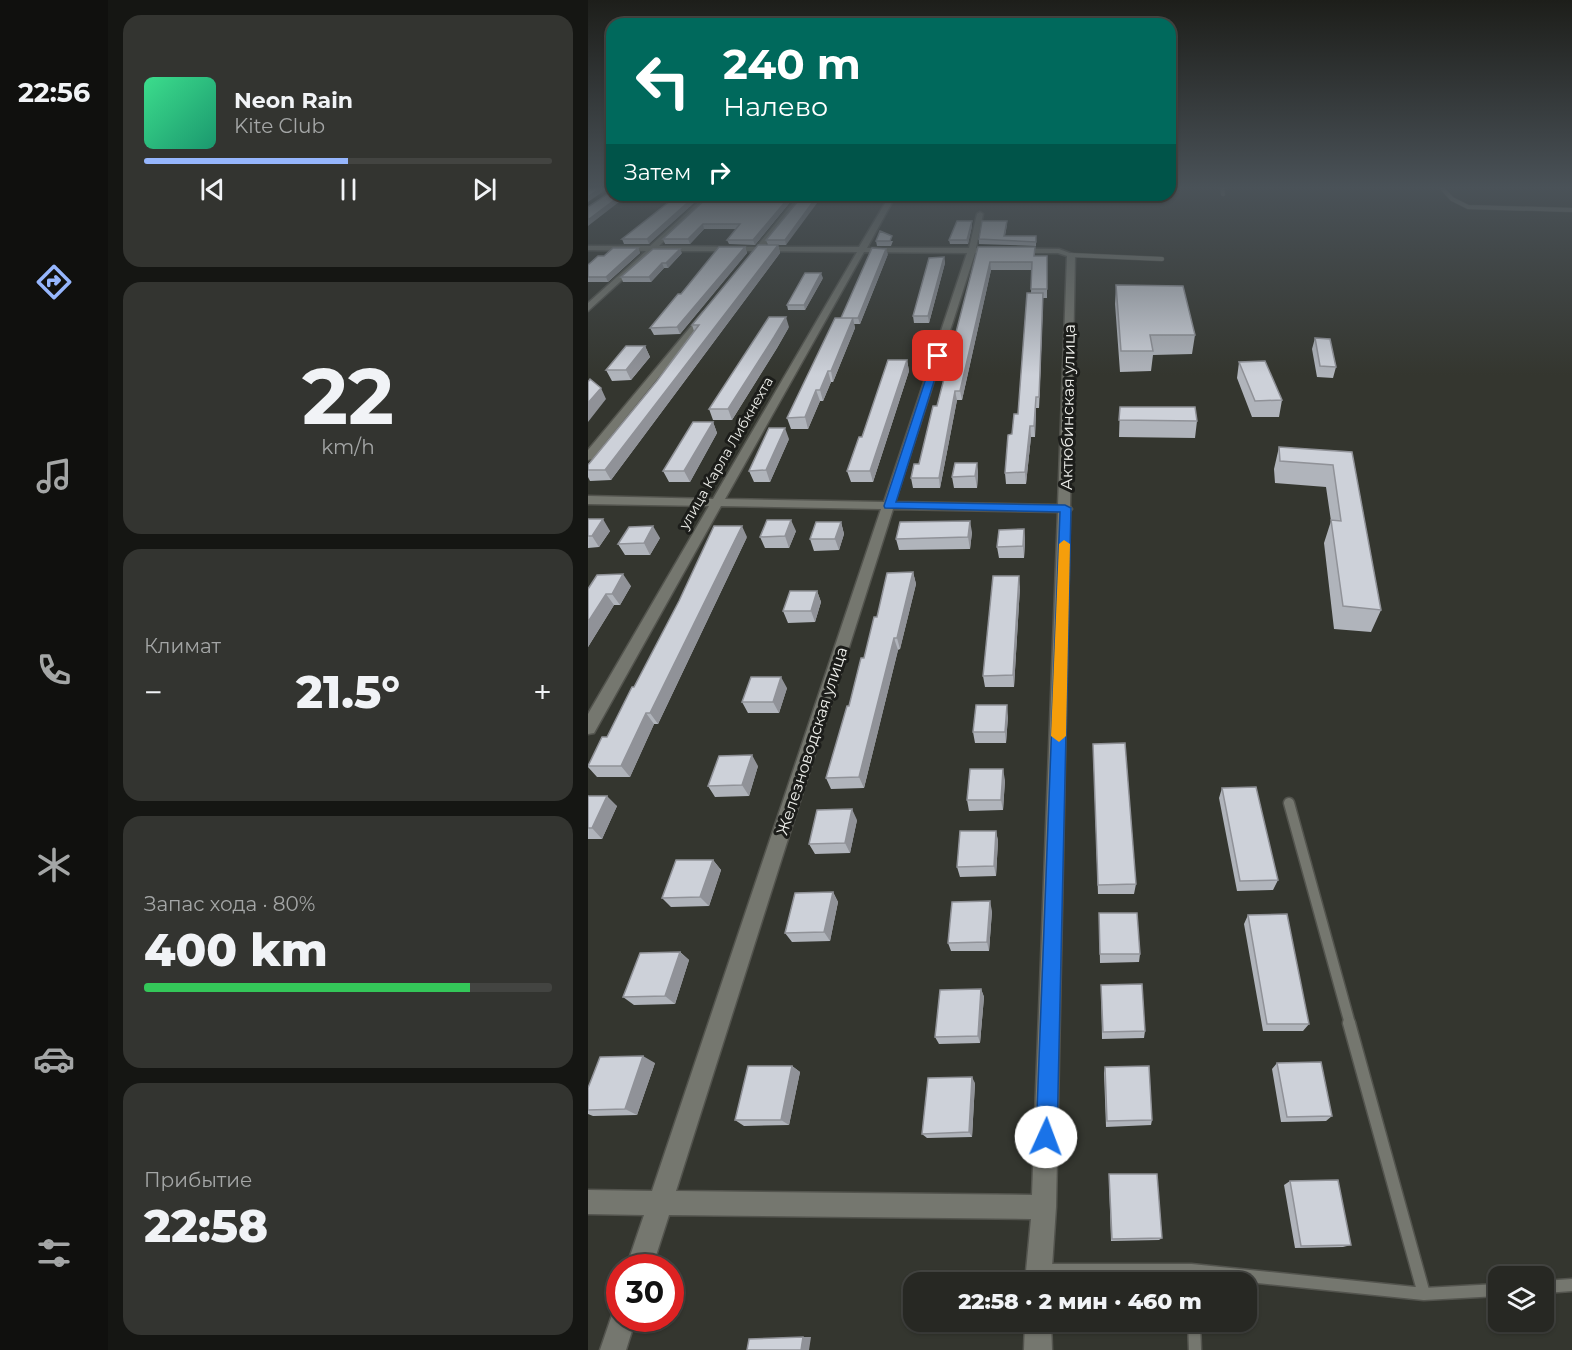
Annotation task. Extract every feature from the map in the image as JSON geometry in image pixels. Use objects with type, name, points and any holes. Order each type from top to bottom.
[{"type":"street","points":[[588,308],[650,249]]},
{"type":"street","points":[[752,258],[759,249],[972,250],[1069,254]]},
{"type":"street","name":"улица Карла Либкнехта","points":[[588,728],[861,249]]},
{"type":"street","name":"Железноводская улица","points":[[644,1254],[972,250]]},
{"type":"street","name":"Актюбинская улица","points":[[1038,1272],[1044,1207],[1065,508],[1069,254]]},
{"type":"street","points":[[588,457],[715,303]]},
{"type":"street","points":[[588,500],[1065,508]]},
{"type":"street","points":[[588,1202],[1044,1207]]},
{"type":"street","points":[[613,1350],[619,1332]]},
{"type":"street","points":[[1038,1332],[1038,1350]]},
{"type":"lane","points":[[1069,254],[1162,259]]},
{"type":"lane","points":[[1289,803],[1424,1294]]},
{"type":"lane","points":[[1257,1281],[1424,1294],[1488,1291]]},
{"type":"lane","points":[[1554,1286],[1572,1285]]},
{"type":"lane","points":[[1194,1332],[1195,1350]]},
{"type":"building","points":[[612,249],[637,249],[606,277],[588,277],[588,265],[598,256],[604,256]]},
{"type":"building","points":[[653,249],[680,249],[649,277],[621,277]]},
{"type":"building","points":[[717,249],[743,249],[677,327],[650,328],[678,294],[681,294]]},
{"type":"building","points":[[755,249],[775,249],[605,470],[588,470],[588,465],[657,381],[699,325],[692,325]]},
{"type":"building","points":[[872,249],[886,249],[858,318],[841,318]]},
{"type":"building","points":[[977,249],[1035,249],[1034,256],[1047,256],[1047,289],[1031,289],[1032,262],[990,262],[960,391],[955,391],[939,478],[911,478],[914,464],[919,464],[933,406],[937,406]]},
{"type":"building","points":[[944,257],[928,316],[913,316],[929,258]]},
{"type":"building","points":[[805,273],[821,273],[804,305],[787,305]]},
{"type":"building","points":[[1116,285],[1183,286],[1195,335],[1150,335],[1153,351],[1121,351]]},
{"type":"building","points":[[1027,293],[1043,293],[1039,397],[1036,397],[1034,426],[1030,426],[1025,472],[1005,473],[1008,435],[1012,434],[1014,414],[1018,414]]},
{"type":"building","points":[[769,317],[786,317],[728,409],[709,409]]},
{"type":"building","points":[[835,318],[853,318],[831,371],[828,371],[820,390],[816,390],[805,417],[787,418]]},
{"type":"building","points":[[1315,338],[1330,339],[1336,367],[1320,366]]},
{"type":"building","points":[[626,346],[645,346],[626,370],[606,370]]},
{"type":"building","points":[[888,360],[907,360],[870,471],[847,471],[859,437],[862,437]]},
{"type":"building","points":[[1265,361],[1282,400],[1255,401],[1239,362]]},
{"type":"building","points":[[590,379],[601,388],[588,403],[588,382]]},
{"type":"building","points":[[1120,407],[1195,407],[1197,421],[1119,420]]},
{"type":"building","points":[[693,422],[713,422],[684,471],[663,471]]},
{"type":"building","points":[[769,428],[785,428],[766,470],[749,471]]},
{"type":"building","points":[[1279,447],[1352,452],[1381,610],[1343,606],[1331,520],[1341,521],[1333,465],[1280,461]]},
{"type":"building","points":[[955,463],[977,463],[975,476],[952,477]]},
{"type":"building","points":[[588,519],[603,519],[592,536],[588,536]]},
{"type":"building","points":[[767,520],[791,520],[785,536],[760,537]]},
{"type":"building","points":[[970,521],[968,537],[896,539],[900,522]]},
{"type":"building","points":[[816,522],[841,522],[835,539],[810,539]]},
{"type":"building","points":[[653,526],[644,543],[618,544],[629,527]]},
{"type":"building","points":[[714,526],[742,526],[650,713],[646,713],[621,766],[588,766],[602,737],[607,737],[634,687],[679,601]]},
{"type":"building","points":[[1024,529],[1023,546],[997,547],[999,530]]},
{"type":"building","points":[[913,572],[859,777],[826,778],[847,706],[849,706],[861,658],[864,658],[874,617],[877,617],[887,573]]},
{"type":"building","points":[[623,574],[612,594],[606,594],[588,622],[588,589],[597,575]]},
{"type":"building","points":[[993,576],[1019,576],[1013,675],[983,676]]},
{"type":"building","points":[[790,591],[817,591],[811,611],[783,611]]},
{"type":"building","points":[[751,677],[781,677],[773,702],[742,702]]},
{"type":"building","points":[[976,705],[1007,705],[1005,732],[973,732]]},
{"type":"building","points":[[1125,743],[1136,884],[1098,885],[1093,744]]},
{"type":"building","points":[[752,755],[742,785],[708,786],[719,756]]},
{"type":"building","points":[[970,769],[1003,769],[1001,800],[967,800]]},
{"type":"building","points":[[1256,787],[1278,880],[1240,881],[1222,788]]},
{"type":"building","points":[[588,796],[607,796],[592,828],[588,828]]},
{"type":"building","points":[[852,809],[845,843],[809,844],[817,810]]},
{"type":"building","points":[[960,831],[996,831],[994,866],[957,867]]},
{"type":"building","points":[[676,860],[713,860],[700,897],[662,898]]},
{"type":"building","points":[[833,892],[824,932],[785,933],[795,893]]},
{"type":"building","points":[[990,901],[987,942],[948,943],[952,902]]},
{"type":"building","points":[[1099,913],[1137,913],[1140,954],[1100,954]]},
{"type":"building","points":[[1287,914],[1309,1024],[1267,1024],[1248,915]]},
{"type":"building","points":[[680,952],[665,996],[623,997],[640,953]]},
{"type":"building","points":[[1142,984],[1145,1031],[1103,1032],[1101,985]]},
{"type":"building","points":[[981,989],[978,1036],[935,1037],[940,990]]},
{"type":"building","points":[[643,1056],[625,1109],[588,1110],[588,1088],[600,1057]]},
{"type":"building","points":[[1321,1062],[1332,1116],[1287,1117],[1277,1063]]},
{"type":"building","points":[[748,1066],[792,1066],[781,1120],[735,1120]]},
{"type":"building","points":[[1149,1066],[1152,1120],[1107,1121],[1105,1067]]},
{"type":"building","points":[[972,1077],[969,1132],[922,1134],[928,1078]]},
{"type":"building","points":[[1109,1174],[1157,1174],[1162,1238],[1112,1239]]},
{"type":"building","points":[[1338,1180],[1351,1245],[1301,1246],[1290,1181]]},
{"type":"building","points":[[803,1337],[801,1350],[747,1350],[749,1339]]},
{"type":"slow traffic","points":[[1059,736],[1064,544]]},
{"type":"route","points":[[938,356],[889,506],[1065,508],[1046,1137]]}]
